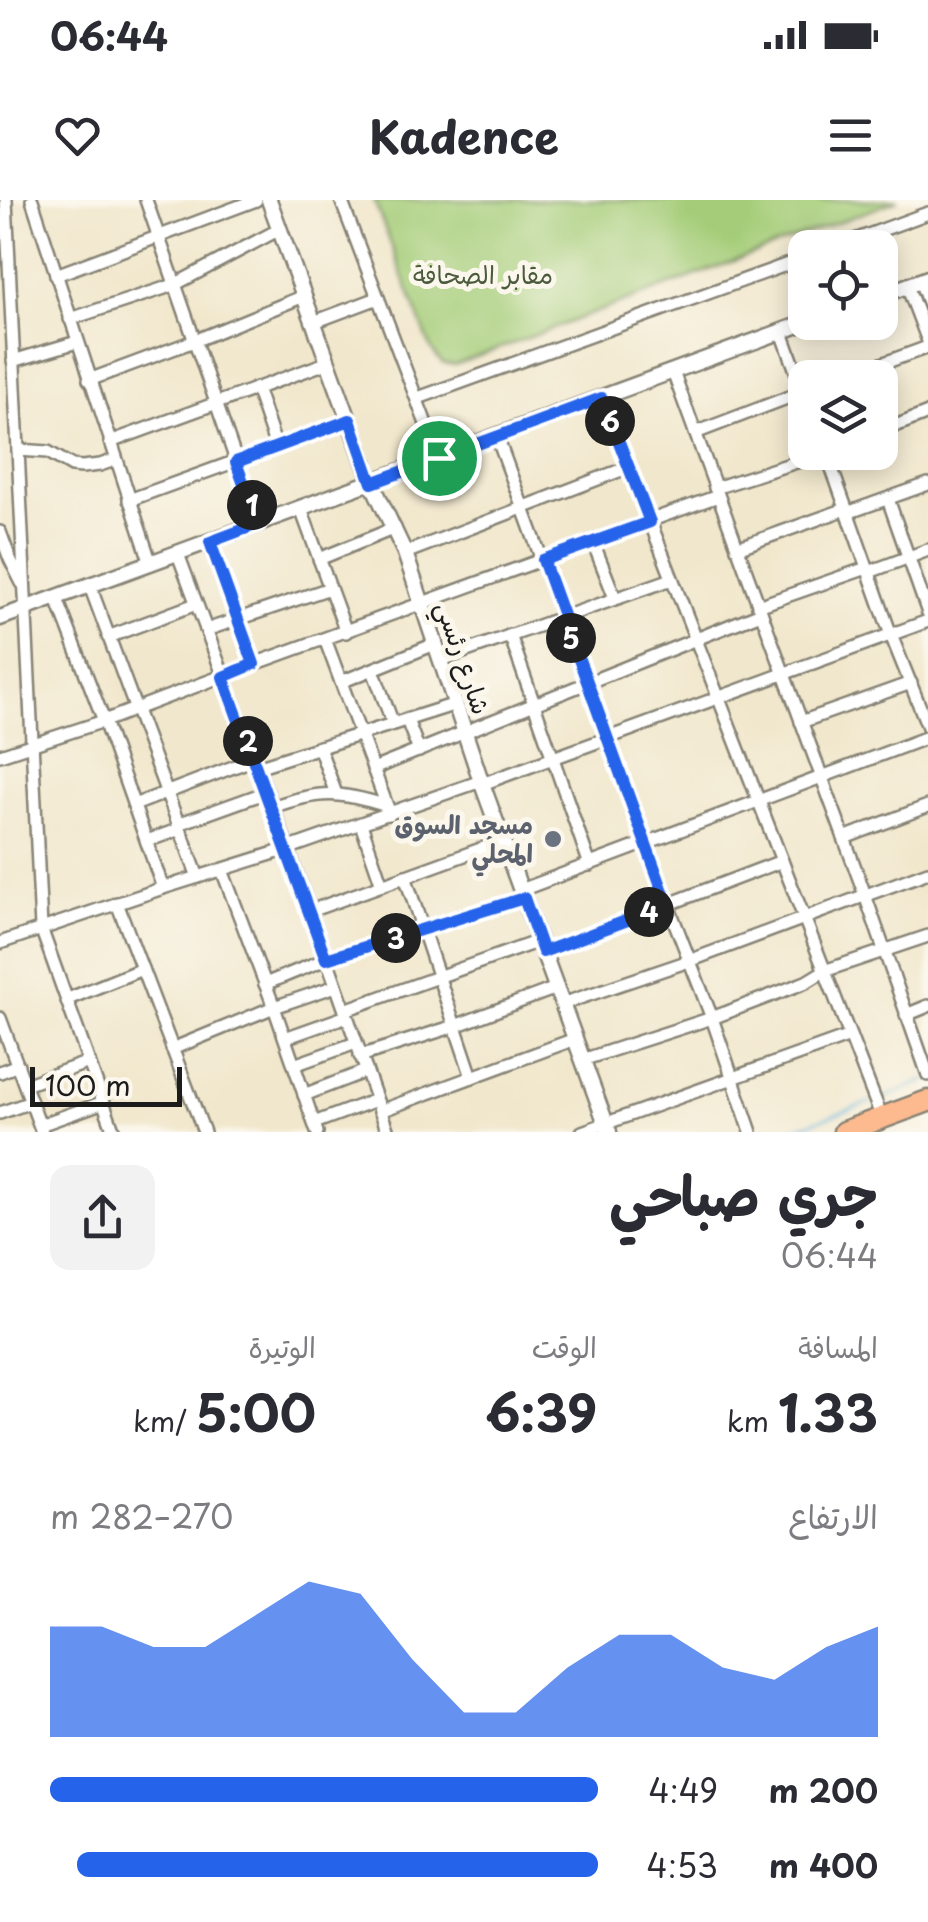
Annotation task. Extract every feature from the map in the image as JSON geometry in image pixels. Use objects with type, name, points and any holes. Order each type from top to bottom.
[{"type":"highway","points":[[844,1132],[928,1101]]},
{"type":"street","points":[[6,200],[4,253],[14,361],[41,928],[114,1132]]},
{"type":"street","points":[[32,200],[151,564]]},
{"type":"street","points":[[146,200],[258,524]]},
{"type":"street","points":[[56,275],[256,200]]},
{"type":"street","name":"شارع رئسي","points":[[269,200],[372,483],[405,553],[482,783],[607,1128]]},
{"type":"street","points":[[341,200],[439,458]]},
{"type":"street","points":[[882,230],[928,213]]},
{"type":"street","points":[[70,319],[174,285],[280,228]]},
{"type":"street","points":[[418,398],[788,264]]},
{"type":"street","points":[[918,282],[928,302]]},
{"type":"street","points":[[888,360],[928,344],[918,282]]},
{"type":"street","points":[[89,380],[304,296]]},
{"type":"street","points":[[314,322],[378,298]]},
{"type":"street","points":[[0,618],[788,330]]},
{"type":"street","points":[[782,332],[792,360]]},
{"type":"street","points":[[14,361],[77,342]]},
{"type":"street","points":[[110,442],[329,362]]},
{"type":"street","points":[[672,372],[928,1075]]},
{"type":"street","points":[[256,388],[276,447]]},
{"type":"street","points":[[602,398],[882,1118]]},
{"type":"street","points":[[695,433],[788,399]]},
{"type":"street","points":[[898,425],[928,413]]},
{"type":"street","points":[[129,500],[350,420]]},
{"type":"street","points":[[497,437],[752,1132]]},
{"type":"street","points":[[18,450],[48,452],[72,466],[115,460]]},
{"type":"street","points":[[0,755],[104,721],[650,522],[716,492],[788,466]]},
{"type":"street","points":[[405,553],[628,467]]},
{"type":"street","points":[[832,470],[928,727]]},
{"type":"street","points":[[737,548],[926,489]]},
{"type":"street","points":[[888,498],[928,613]]},
{"type":"street","points":[[301,509],[346,632]]},
{"type":"street","points":[[319,559],[395,528]]},
{"type":"street","points":[[0,532],[24,587]]},
{"type":"street","points":[[210,542],[254,664]]},
{"type":"street","points":[[593,542],[615,598]]},
{"type":"street","points":[[373,768],[696,640],[760,609],[928,550]]},
{"type":"street","points":[[178,554],[388,1132]]},
{"type":"street","points":[[441,660],[672,579]]},
{"type":"street","points":[[90,586],[198,877]]},
{"type":"street","points":[[206,630],[330,588]]},
{"type":"street","points":[[57,598],[163,888]]},
{"type":"street","points":[[108,637],[196,604]]},
{"type":"street","points":[[1,939],[361,824],[388,810],[482,783],[928,621]]},
{"type":"street","points":[[510,635],[590,865]]},
{"type":"street","points":[[324,639],[388,810]]},
{"type":"street","points":[[341,682],[435,644]]},
{"type":"street","points":[[373,670],[392,724]]},
{"type":"street","points":[[801,722],[910,682]]},
{"type":"street","points":[[134,805],[256,763],[456,704]]},
{"type":"street","points":[[407,720],[419,751]]},
{"type":"street","points":[[265,984],[326,959],[522,894],[928,737]]},
{"type":"street","points":[[319,747],[336,794]]},
{"type":"street","points":[[147,841],[267,792]]},
{"type":"street","points":[[272,807],[308,795],[336,794],[388,810]]},
{"type":"street","points":[[844,838],[928,806]]},
{"type":"street","points":[[361,824],[382,885]]},
{"type":"street","points":[[310,911],[503,841]]},
{"type":"street","points":[[285,1038],[439,977],[668,905],[782,861]]},
{"type":"street","points":[[222,870],[316,1128],[575,1039]]},
{"type":"street","points":[[562,1004],[928,872]]},
{"type":"street","points":[[406,876],[472,1076]]},
{"type":"street","points":[[117,904],[204,1132]]},
{"type":"street","points":[[582,1060],[712,1018],[806,982],[824,970],[928,936]]},
{"type":"street","points":[[68,999],[142,969]]},
{"type":"street","points":[[172,1049],[336,986]]},
{"type":"street","points":[[294,1065],[455,1026],[556,988]]},
{"type":"street","points":[[906,1015],[928,1006]]},
{"type":"street","points":[[1,1021],[41,1128],[104,1102]]},
{"type":"street","points":[[582,1132],[607,1128],[850,1036]]},
{"type":"street","points":[[25,1085],[89,1062]]},
{"type":"street","points":[[0,1072],[18,1066]]},
{"type":"street","points":[[304,1095],[366,1071]]},
{"type":"street","points":[[0,1113],[31,1102]]},
{"type":"green space","name":"مقابر الصحافة","points":[[374,200],[898,200],[817,230],[788,230],[788,241],[455,365],[442,363],[431,349]]},
{"type":"waterway","points":[[878,1100],[927,1080]]},
{"type":"waterway","points":[[784,1132],[871,1102]]},
{"type":"place","name":"مسجد السوق المحلي","points":[[553,839]]},
{"type":"route","points":[[602,398],[650,522],[543,560],[668,905],[543,952],[524,898],[326,959],[223,677],[254,664],[210,542],[258,524],[236,462],[350,420],[372,483],[439,458],[602,398]]}]
